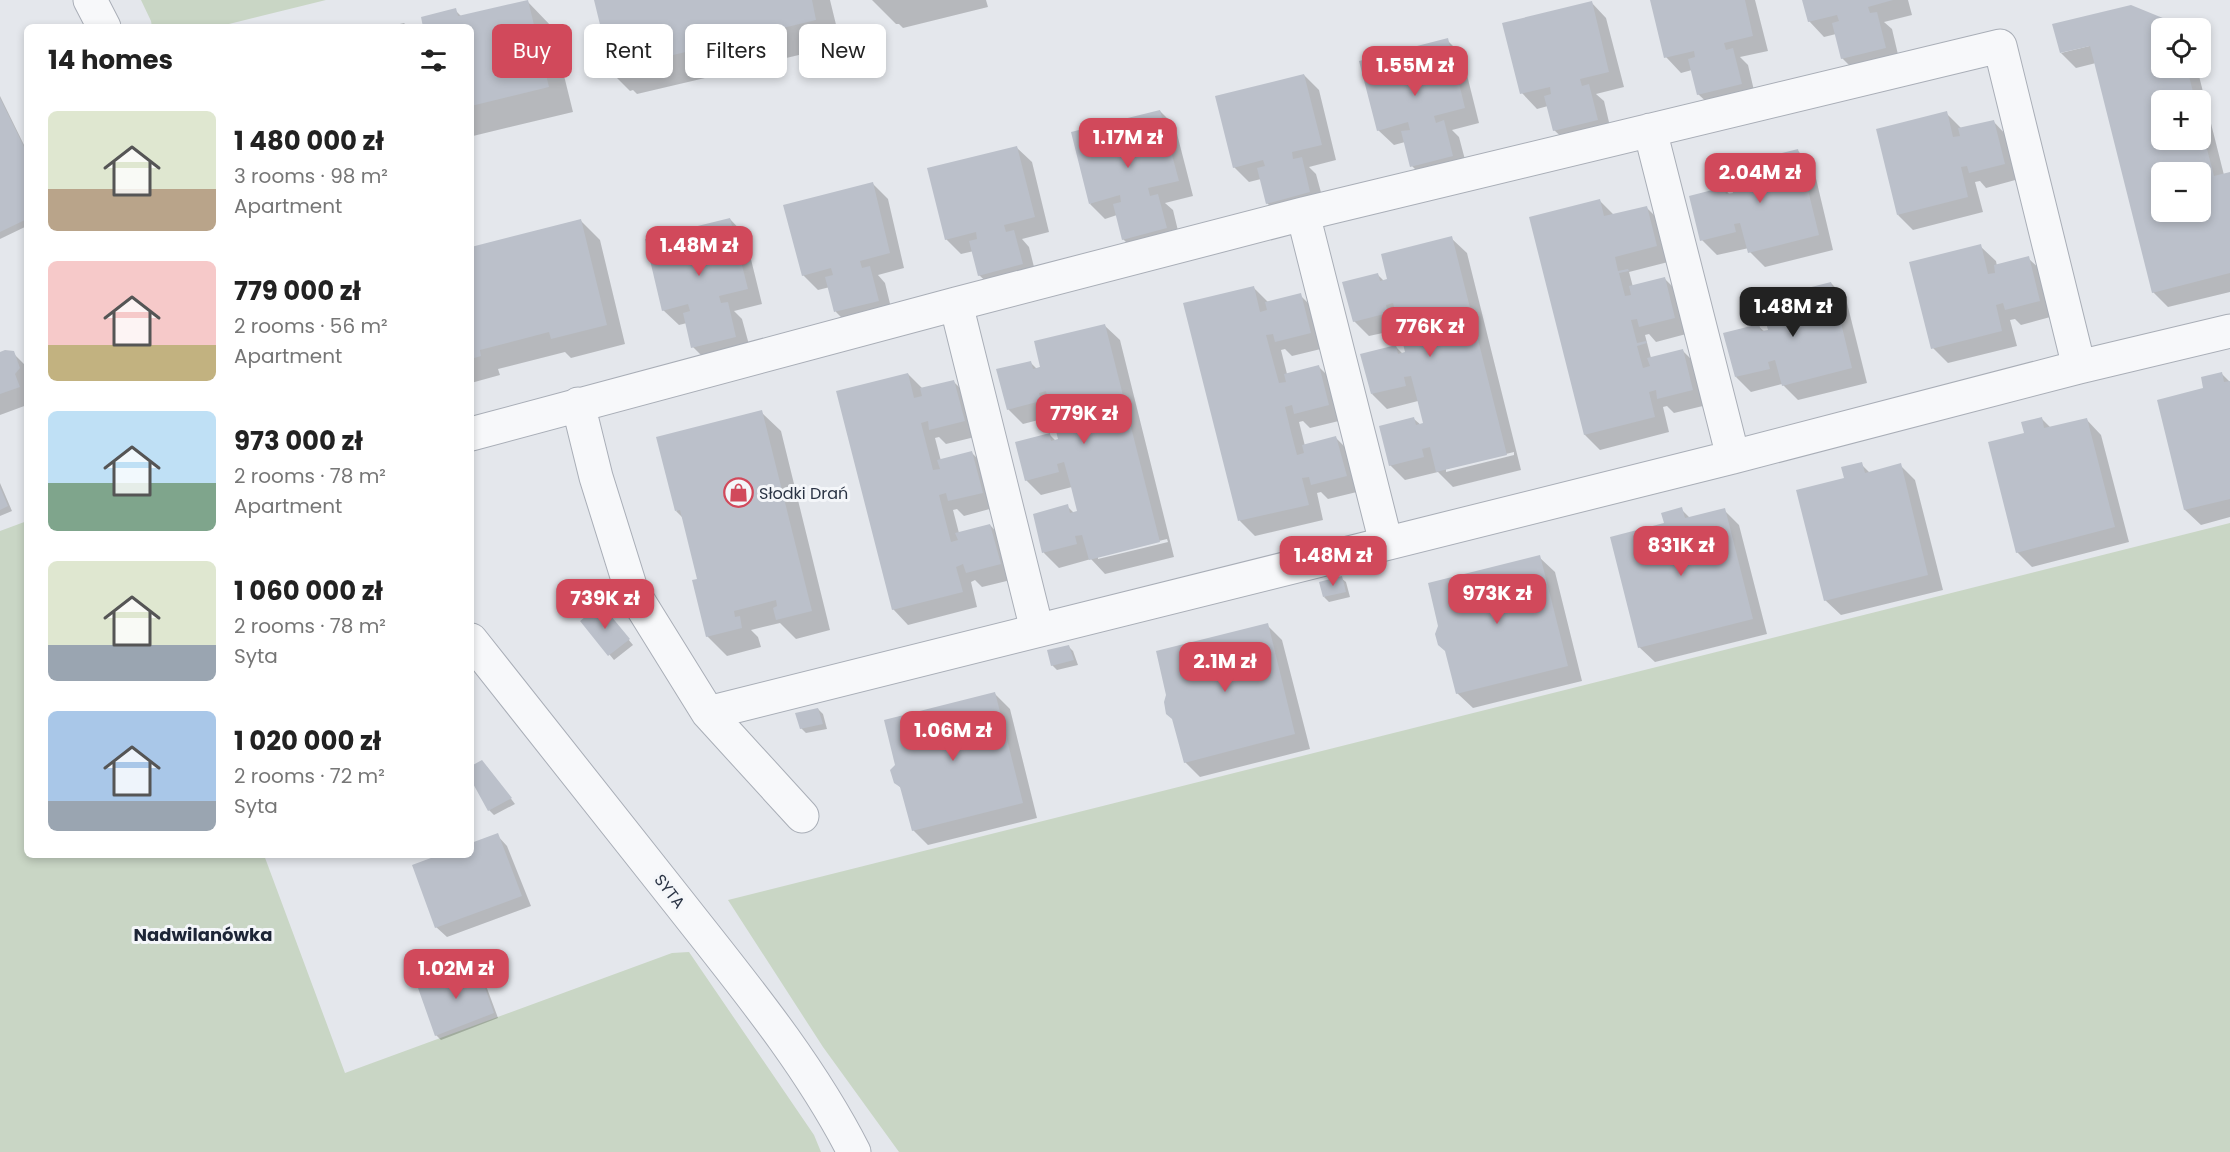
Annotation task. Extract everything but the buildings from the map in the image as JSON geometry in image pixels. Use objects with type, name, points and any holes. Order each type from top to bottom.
[{"type":"street","points":[[90,0],[102,24]]},
{"type":"street","points":[[474,433],[1303,214],[2000,46],[2079,367]]},
{"type":"street","points":[[1650,130],[1732,457]]},
{"type":"street","points":[[1303,214],[1386,543]]},
{"type":"street","points":[[956,304],[1037,630]]},
{"type":"street","points":[[708,713],[1732,457],[2079,367],[2230,331]]},
{"type":"street","points":[[578,404],[596,477],[631,589],[708,713],[802,816]]},
{"type":"street","name":"SYTA","points":[[474,644],[715,948],[803,1065],[834,1113],[854,1152]]},
{"type":"green space","points":[[141,0],[326,0],[229,24],[152,24]]},
{"type":"green space","points":[[24,522],[24,858],[265,858],[345,1073],[672,953],[689,952],[814,1135],[821,1152],[0,1152],[0,531]]},
{"type":"green space","points":[[2230,523],[2230,1152],[899,1152],[823,1047],[728,900]]},
{"type":"place","name":"Słodki Drań","points":[[738,493]]},
{"type":"district","name":"Nadwilanówka","points":[[203,935]]}]
